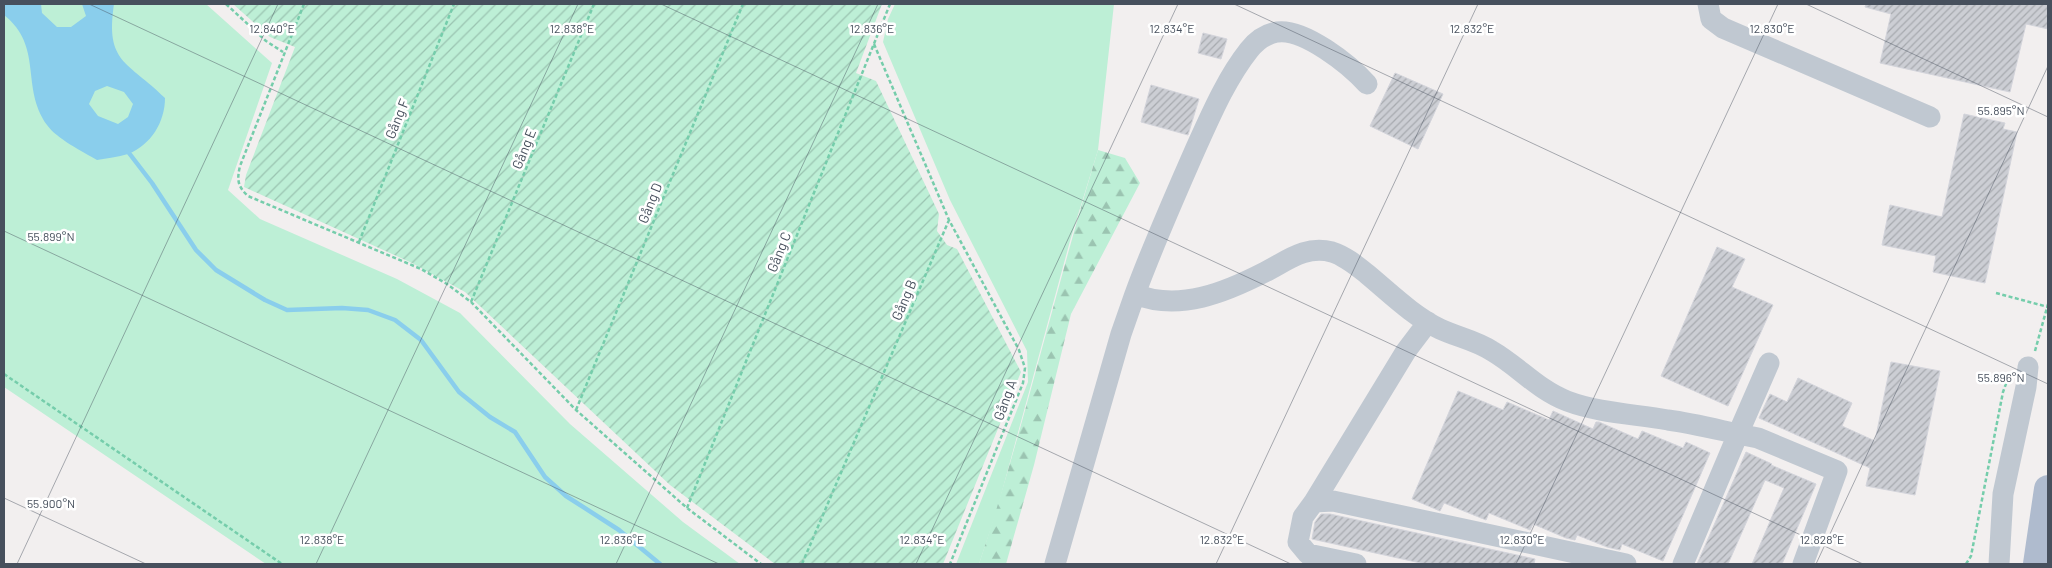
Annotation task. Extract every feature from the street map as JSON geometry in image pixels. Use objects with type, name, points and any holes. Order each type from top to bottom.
[{"type":"main road","points":[[2036,564],[2048,489]]},
{"type":"lane","points":[[1708,4],[1711,19],[1723,28],[1930,117]]},
{"type":"lane","points":[[1055,564],[1121,334],[1152,248],[1206,128],[1231,78],[1249,50],[1262,37],[1278,32],[1296,34],[1330,52],[1352,68],[1367,84]]},
{"type":"lane","points":[[1135,294],[1166,302],[1194,299],[1228,290],[1294,256],[1313,250],[1332,252],[1353,263],[1428,322],[1440,329],[1468,338],[1492,351],[1539,386],[1567,401],[1604,411],[1669,420],[1758,438],[1836,471],[1803,564]]},
{"type":"lane","points":[[1356,564],[1306,559],[1298,542],[1303,517],[1406,351],[1428,322]]},
{"type":"lane","points":[[1682,564],[1769,363]]},
{"type":"lane","points":[[1999,564],[2003,494],[2026,387],[2028,367]]},
{"type":"lane","points":[[1314,502],[1333,501],[1626,564]]},
{"type":"path","points":[[226,4],[266,41],[283,52]]},
{"type":"path","points":[[304,4],[283,52],[240,166],[237,179],[240,189],[248,196],[421,269],[447,284],[471,302],[576,410],[687,508],[760,564]]},
{"type":"path","name":"Gång F","points":[[358,242],[454,4]]},
{"type":"path","name":"Gång E","points":[[471,302],[594,4]]},
{"type":"path","name":"Gång D","points":[[576,410],[743,4]]},
{"type":"path","name":"Gång C","points":[[687,508],[890,4]]},
{"type":"path","points":[[874,44],[949,220]]},
{"type":"path","name":"Gång B","points":[[802,564],[949,220]]},
{"type":"path","name":"Gång A","points":[[949,220],[1019,350],[1025,368],[1023,383],[950,564]]},
{"type":"path","points":[[1996,294],[2048,307]]},
{"type":"path","points":[[4,374],[282,564]]},
{"type":"green space","points":[[4,4],[206,4],[272,63],[228,190],[260,219],[397,279],[460,313],[570,424],[683,522],[740,564],[266,564],[4,387]]},
{"type":"green space","points":[[233,4],[882,4],[856,73],[876,81],[939,214],[937,231],[947,245],[957,249],[1021,372],[943,564],[775,564],[670,485],[465,292],[412,263],[244,187],[246,175],[295,47],[270,37]]},
{"type":"green space","points":[[895,4],[1114,4],[1098,150],[1070,241],[997,510],[979,564],[956,564],[1028,382],[1027,351],[950,200],[883,42],[888,19]]},
{"type":"green space","points":[[1098,150],[1125,158],[1140,183],[1071,314],[1034,465],[1006,564],[979,564],[1011,461]]},
{"type":"water","points":[[4,4],[41,4],[42,13],[57,27],[71,27],[86,16],[82,4],[114,4],[112,24],[116,50],[130,68],[165,98],[162,116],[150,139],[128,154],[97,160],[51,130],[39,111],[24,40],[16,27],[4,15]],"holes":[[[107,86],[124,92],[133,104],[128,117],[118,124],[98,116],[89,104],[95,91]]]},
{"type":"building","points":[[1866,4],[2048,4],[2048,29],[2026,24],[2010,92],[1880,63],[1891,14],[1865,7]]},
{"type":"building","points":[[1203,33],[1227,39],[1221,59],[1198,53]]},
{"type":"building","points":[[1395,73],[1443,94],[1418,149],[1370,126]]},
{"type":"building","points":[[1151,85],[1199,99],[1188,135],[1141,122]]},
{"type":"building","points":[[1964,114],[2005,123],[2003,129],[2017,132],[1985,283],[1933,272],[1936,256],[1882,245],[1890,205],[1942,217]]},
{"type":"building","points":[[1717,247],[1745,259],[1732,287],[1773,305],[1728,406],[1661,376]]},
{"type":"building","points":[[1891,362],[1940,371],[1915,495],[1866,486],[1870,468],[1759,418],[1770,394],[1787,402],[1798,378],[1852,403],[1842,426],[1875,441]]},
{"type":"building","points":[[1458,391],[1503,410],[1507,402],[1549,420],[1553,411],[1593,429],[1596,422],[1599,422],[1638,439],[1642,431],[1683,448],[1686,442],[1710,453],[1663,561],[1622,544],[1620,550],[1577,535],[1575,540],[1566,538],[1533,524],[1530,530],[1489,513],[1486,520],[1444,503],[1440,511],[1412,499]]},
{"type":"building","points":[[1746,452],[1816,484],[1782,564],[1752,564],[1784,488],[1765,480],[1728,564],[1697,564]]},
{"type":"building","points":[[1321,514],[1330,514],[1535,559],[1534,564],[1425,564],[1312,539],[1315,522]]},
{"type":"waterway","points":[[129,153],[152,183],[196,250],[216,270],[265,300],[287,310],[342,308],[368,310],[395,320],[421,340],[459,392],[490,417],[515,432],[545,477],[566,496],[619,530],[660,564]]}]
